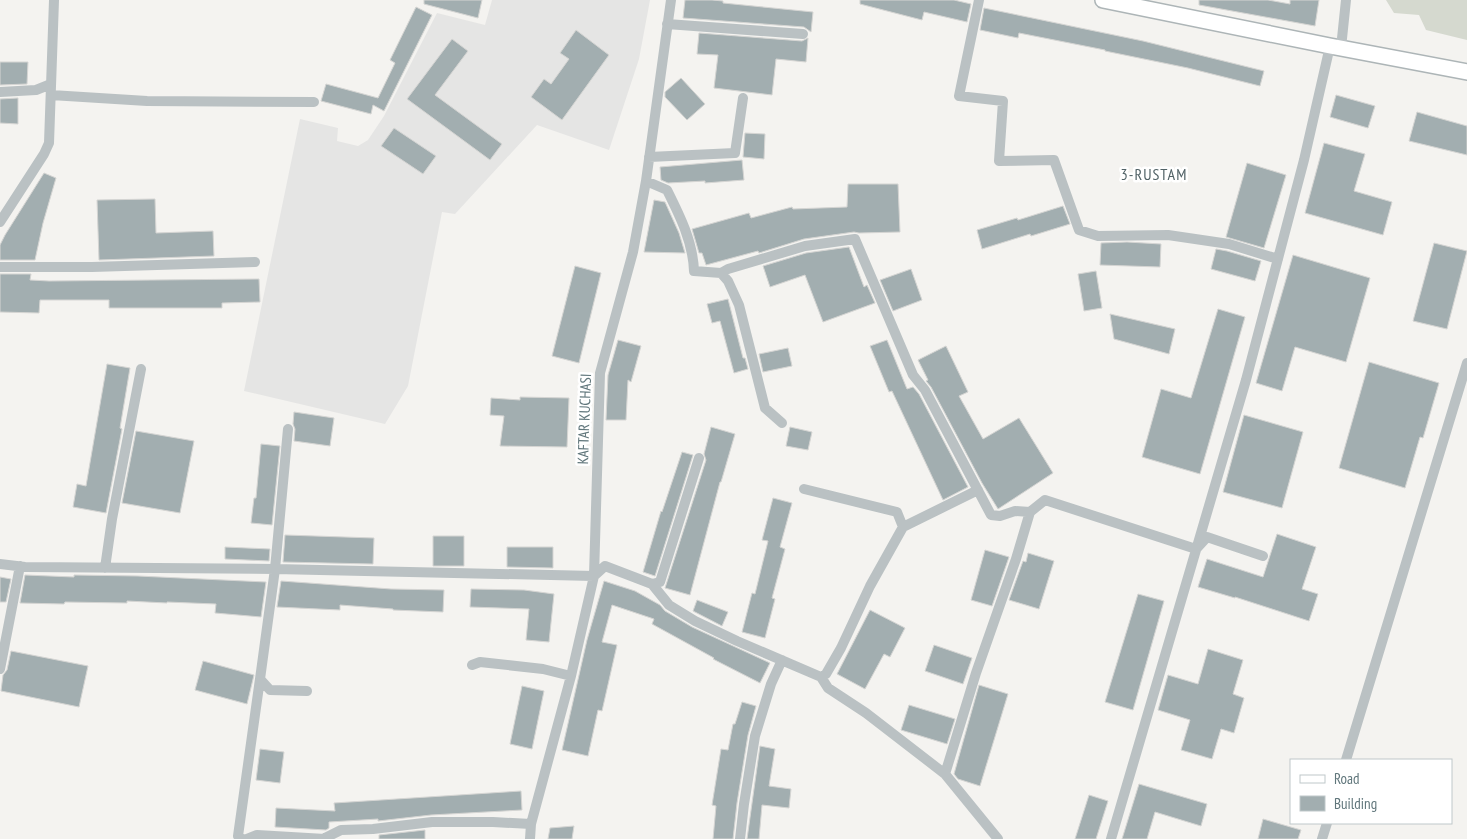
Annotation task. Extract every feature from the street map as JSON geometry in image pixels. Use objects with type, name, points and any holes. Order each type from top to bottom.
[{"type":"main road","points":[[1104,0],[1467,72]]},
{"type":"street","points":[[0,222],[44,154],[49,143],[54,0]]},
{"type":"street","name":"KAFTAR KUCHASI","points":[[530,839],[531,824],[571,676],[594,576],[600,373],[633,252],[646,181],[671,0]]},
{"type":"street","points":[[979,0],[959,96],[1003,101],[998,161],[1054,160],[1079,230],[1098,236],[1176,236],[1229,244],[1278,258]]},
{"type":"street","points":[[1110,839],[1246,380],[1346,0]]},
{"type":"street","points":[[667,24],[803,34]]},
{"type":"street","points":[[0,92],[36,90],[51,84]]},
{"type":"street","points":[[51,95],[147,101],[314,102]]},
{"type":"street","points":[[649,157],[735,152],[742,98]]},
{"type":"street","points":[[646,181],[667,190],[683,223],[694,256],[694,271],[721,273],[728,269],[805,246],[855,239],[913,375],[925,390],[991,515],[1000,516],[1015,511],[1030,512]]},
{"type":"street","points":[[0,267],[92,267],[256,262]]},
{"type":"street","points":[[721,273],[728,281],[739,305],[765,408],[782,423]]},
{"type":"street","points":[[1346,759],[1467,363]]},
{"type":"street","points":[[104,568],[141,369]]},
{"type":"street","points":[[242,839],[238,836],[275,568],[288,429]]},
{"type":"street","points":[[652,584],[660,582],[699,458]]},
{"type":"street","points":[[804,488],[896,512],[903,527]]},
{"type":"street","points":[[821,677],[826,674],[841,648],[870,586],[903,527],[978,490]]},
{"type":"street","points":[[945,774],[976,673],[1016,559],[1030,512],[1046,500],[1196,549]]},
{"type":"street","points":[[1196,549],[1207,537],[1264,556]]},
{"type":"street","points":[[0,564],[104,568],[275,568],[594,576],[605,566],[652,584],[669,605],[696,621],[821,677],[828,688],[866,713],[945,774],[998,839]]},
{"type":"street","points":[[0,669],[20,566]]},
{"type":"street","points":[[740,839],[755,736],[782,660]]},
{"type":"street","points":[[472,665],[480,662],[543,670],[571,676]]},
{"type":"street","points":[[260,679],[270,690],[307,691]]},
{"type":"street","points":[[248,839],[256,835],[325,839],[341,830],[373,829],[432,822],[531,824]]},
{"type":"street","points":[[1322,839],[1327,824]]},
{"type":"shaded area","points":[[492,0],[650,0],[639,59],[609,150],[537,125],[455,214],[442,212],[408,386],[385,424],[244,391],[300,119],[338,128],[337,141],[358,146],[368,140],[384,116],[437,13],[485,25]]},
{"type":"shaded area","points":[[1386,0],[1467,0],[1467,40],[1426,30],[1419,15],[1394,13]]},
{"type":"building","points":[[424,0],[482,0],[478,18],[424,4]]},
{"type":"building","points":[[685,0],[723,1],[723,3],[813,12],[811,32],[804,27],[683,18]]},
{"type":"building","points":[[860,0],[954,0],[971,4],[967,22],[924,12],[922,20],[860,4]]},
{"type":"building","points":[[1199,0],[1268,0],[1290,4],[1290,0],[1319,0],[1315,26],[1199,5]]},
{"type":"building","points":[[416,7],[432,15],[384,111],[373,105],[371,114],[321,101],[326,84],[378,98],[395,63],[390,60]]},
{"type":"building","points":[[984,8],[1143,41],[1264,71],[1260,86],[1105,50],[1019,33],[1018,38],[980,30]]},
{"type":"building","points":[[576,30],[609,55],[562,120],[531,97],[544,79],[551,84],[569,59],[560,53]]},
{"type":"building","points":[[699,33],[802,41],[808,38],[806,62],[776,59],[772,95],[714,88],[718,55],[697,54]]},
{"type":"building","points":[[452,39],[468,51],[435,95],[502,144],[490,160],[407,99]]},
{"type":"building","points":[[0,62],[28,62],[27,84],[0,85]]},
{"type":"building","points":[[681,78],[705,104],[687,120],[665,97],[665,92]]},
{"type":"building","points":[[1336,95],[1375,106],[1368,128],[1330,117]]},
{"type":"building","points":[[18,98],[18,124],[0,123],[0,99]]},
{"type":"building","points":[[1417,112],[1467,126],[1467,155],[1409,141]]},
{"type":"building","points":[[394,128],[436,156],[423,174],[381,146]]},
{"type":"building","points":[[745,133],[765,134],[764,159],[743,157]]},
{"type":"building","points":[[1324,143],[1365,154],[1354,191],[1392,202],[1383,235],[1305,213]]},
{"type":"building","points":[[742,160],[744,180],[668,183],[661,180],[660,167]]},
{"type":"building","points":[[1247,163],[1286,175],[1264,248],[1226,237]]},
{"type":"building","points":[[44,173],[56,178],[35,260],[0,260],[0,245],[5,235]]},
{"type":"building","points":[[848,184],[898,184],[900,232],[854,232],[804,239],[759,253],[758,251],[706,265],[702,253],[699,253],[692,229],[749,213],[751,218],[792,207],[793,209],[847,207]]},
{"type":"building","points":[[155,199],[156,233],[213,231],[214,256],[99,260],[97,200]]},
{"type":"building","points":[[654,200],[665,202],[679,233],[685,253],[644,252]]},
{"type":"building","points":[[1063,206],[1070,224],[982,249],[977,230]]},
{"type":"building","points":[[1101,243],[1161,244],[1160,267],[1100,265]]},
{"type":"building","points":[[1434,243],[1467,251],[1447,329],[1413,321]]},
{"type":"building","points":[[849,247],[864,287],[867,285],[875,303],[823,322],[805,275],[770,287],[763,266],[806,253]]},
{"type":"building","points":[[1216,249],[1261,261],[1255,281],[1211,269]]},
{"type":"building","points":[[1293,255],[1370,278],[1346,362],[1295,347],[1282,391],[1256,383]]},
{"type":"building","points":[[575,266],[601,273],[579,363],[552,356]]},
{"type":"building","points":[[911,269],[922,300],[893,311],[880,280]]},
{"type":"building","points":[[1096,271],[1102,308],[1084,311],[1078,274]]},
{"type":"building","points":[[0,274],[31,274],[30,280],[49,281],[259,279],[260,302],[222,303],[222,308],[109,308],[109,300],[40,300],[39,313],[0,312]]},
{"type":"building","points":[[728,299],[743,358],[745,358],[748,369],[734,373],[720,321],[712,323],[707,304]]},
{"type":"building","points":[[1218,309],[1245,317],[1200,474],[1142,457],[1161,389],[1191,398]]},
{"type":"building","points":[[1110,314],[1175,329],[1169,354],[1114,339]]},
{"type":"building","points":[[618,340],[641,346],[631,382],[628,380],[626,420],[606,420],[608,375]]},
{"type":"building","points":[[887,340],[907,389],[913,387],[919,394],[968,487],[943,500],[892,391],[889,392],[870,346]]},
{"type":"building","points":[[946,346],[968,392],[959,396],[983,439],[1019,418],[1053,473],[998,509],[926,381],[928,380],[918,360]]},
{"type":"building","points":[[788,348],[792,366],[763,372],[759,354]]},
{"type":"building","points":[[1369,362],[1439,383],[1423,438],[1420,437],[1405,488],[1339,468]]},
{"type":"building","points":[[107,364],[130,368],[120,428],[122,429],[106,513],[73,507],[77,484],[86,486]]},
{"type":"building","points":[[520,397],[569,398],[567,447],[500,446],[504,416],[490,415],[491,398],[520,400]]},
{"type":"building","points":[[294,412],[334,418],[330,446],[294,441]]},
{"type":"building","points":[[1244,415],[1303,432],[1282,508],[1223,492]]},
{"type":"building","points":[[711,427],[735,434],[720,482],[690,595],[665,588],[706,460],[704,454]]},
{"type":"building","points":[[790,427],[812,432],[808,450],[786,446]]},
{"type":"building","points":[[136,431],[194,441],[180,513],[122,503]]},
{"type":"building","points":[[261,444],[280,446],[272,525],[251,523],[254,498],[256,498]]},
{"type":"building","points":[[682,452],[693,455],[655,576],[643,572],[661,511]]},
{"type":"building","points":[[773,498],[792,503],[780,547],[785,549],[772,598],[775,599],[765,638],[742,632],[752,593],[755,594],[768,541],[762,540]]},
{"type":"building","points":[[1277,534],[1316,547],[1302,589],[1318,594],[1309,621],[1198,587],[1207,559],[1263,577]]},
{"type":"building","points":[[285,535],[374,538],[373,564],[283,562]]},
{"type":"building","points":[[433,536],[464,536],[464,566],[433,566]]},
{"type":"building","points":[[225,547],[270,549],[269,561],[225,559]]},
{"type":"building","points":[[507,547],[553,547],[553,568],[507,567]]},
{"type":"building","points":[[985,550],[1009,557],[992,606],[971,600]]},
{"type":"building","points":[[1028,553],[1054,561],[1039,609],[1009,600],[1023,561],[1026,562]]},
{"type":"building","points":[[25,575],[74,577],[74,575],[138,576],[266,582],[261,617],[215,613],[216,604],[127,601],[127,603],[20,603]]},
{"type":"building","points":[[0,577],[11,579],[6,602],[0,602]]},
{"type":"building","points":[[281,581],[391,589],[444,590],[443,612],[340,605],[340,610],[277,607]]},
{"type":"building","points":[[604,581],[635,591],[660,605],[665,611],[692,627],[770,663],[760,683],[652,624],[654,619],[612,605],[602,642],[617,645],[602,711],[598,710],[588,756],[562,750],[587,640]]},
{"type":"building","points":[[471,589],[524,590],[554,594],[549,642],[526,640],[529,609],[470,607]]},
{"type":"building","points":[[1138,594],[1164,601],[1133,710],[1105,702]]},
{"type":"building","points":[[697,600],[728,612],[722,626],[693,611]]},
{"type":"building","points":[[870,610],[905,628],[890,657],[884,654],[865,689],[837,674]]},
{"type":"building","points":[[934,645],[972,658],[963,684],[925,671]]},
{"type":"building","points":[[1208,649],[1243,660],[1233,694],[1244,698],[1234,733],[1221,729],[1212,759],[1181,750],[1190,720],[1158,710],[1168,675],[1198,684]]},
{"type":"building","points":[[11,651],[88,666],[79,707],[1,691],[3,675],[7,670]]},
{"type":"building","points":[[203,661],[254,675],[247,704],[195,690]]},
{"type":"building","points":[[979,685],[1008,694],[980,786],[958,779],[954,774]]},
{"type":"building","points":[[522,686],[544,691],[532,749],[510,744]]},
{"type":"building","points":[[742,702],[756,706],[748,735],[733,839],[713,839],[716,806],[712,805],[721,749],[728,750],[733,724],[735,724]]},
{"type":"building","points":[[909,705],[955,719],[947,744],[901,730]]},
{"type":"building","points":[[760,746],[775,749],[769,786],[791,789],[789,808],[762,805],[759,839],[747,839]]},
{"type":"building","points":[[260,749],[284,752],[280,783],[256,780]]},
{"type":"building","points":[[1139,784],[1207,804],[1201,826],[1155,812],[1147,839],[1122,839]]},
{"type":"building","points":[[521,791],[522,810],[431,815],[378,821],[378,819],[329,822],[329,828],[326,830],[275,827],[276,808],[335,811],[334,803]]},
{"type":"building","points":[[1089,795],[1108,801],[1096,839],[1075,839]]},
{"type":"building","points":[[1263,819],[1301,830],[1298,839],[1258,839]]},
{"type":"building","points":[[574,826],[572,839],[548,839],[550,828]]},
{"type":"building","points":[[425,830],[425,839],[379,839],[379,835]]},
{"type":"district","name":"3-RUSTAM","points":[[1154,174]]}]
